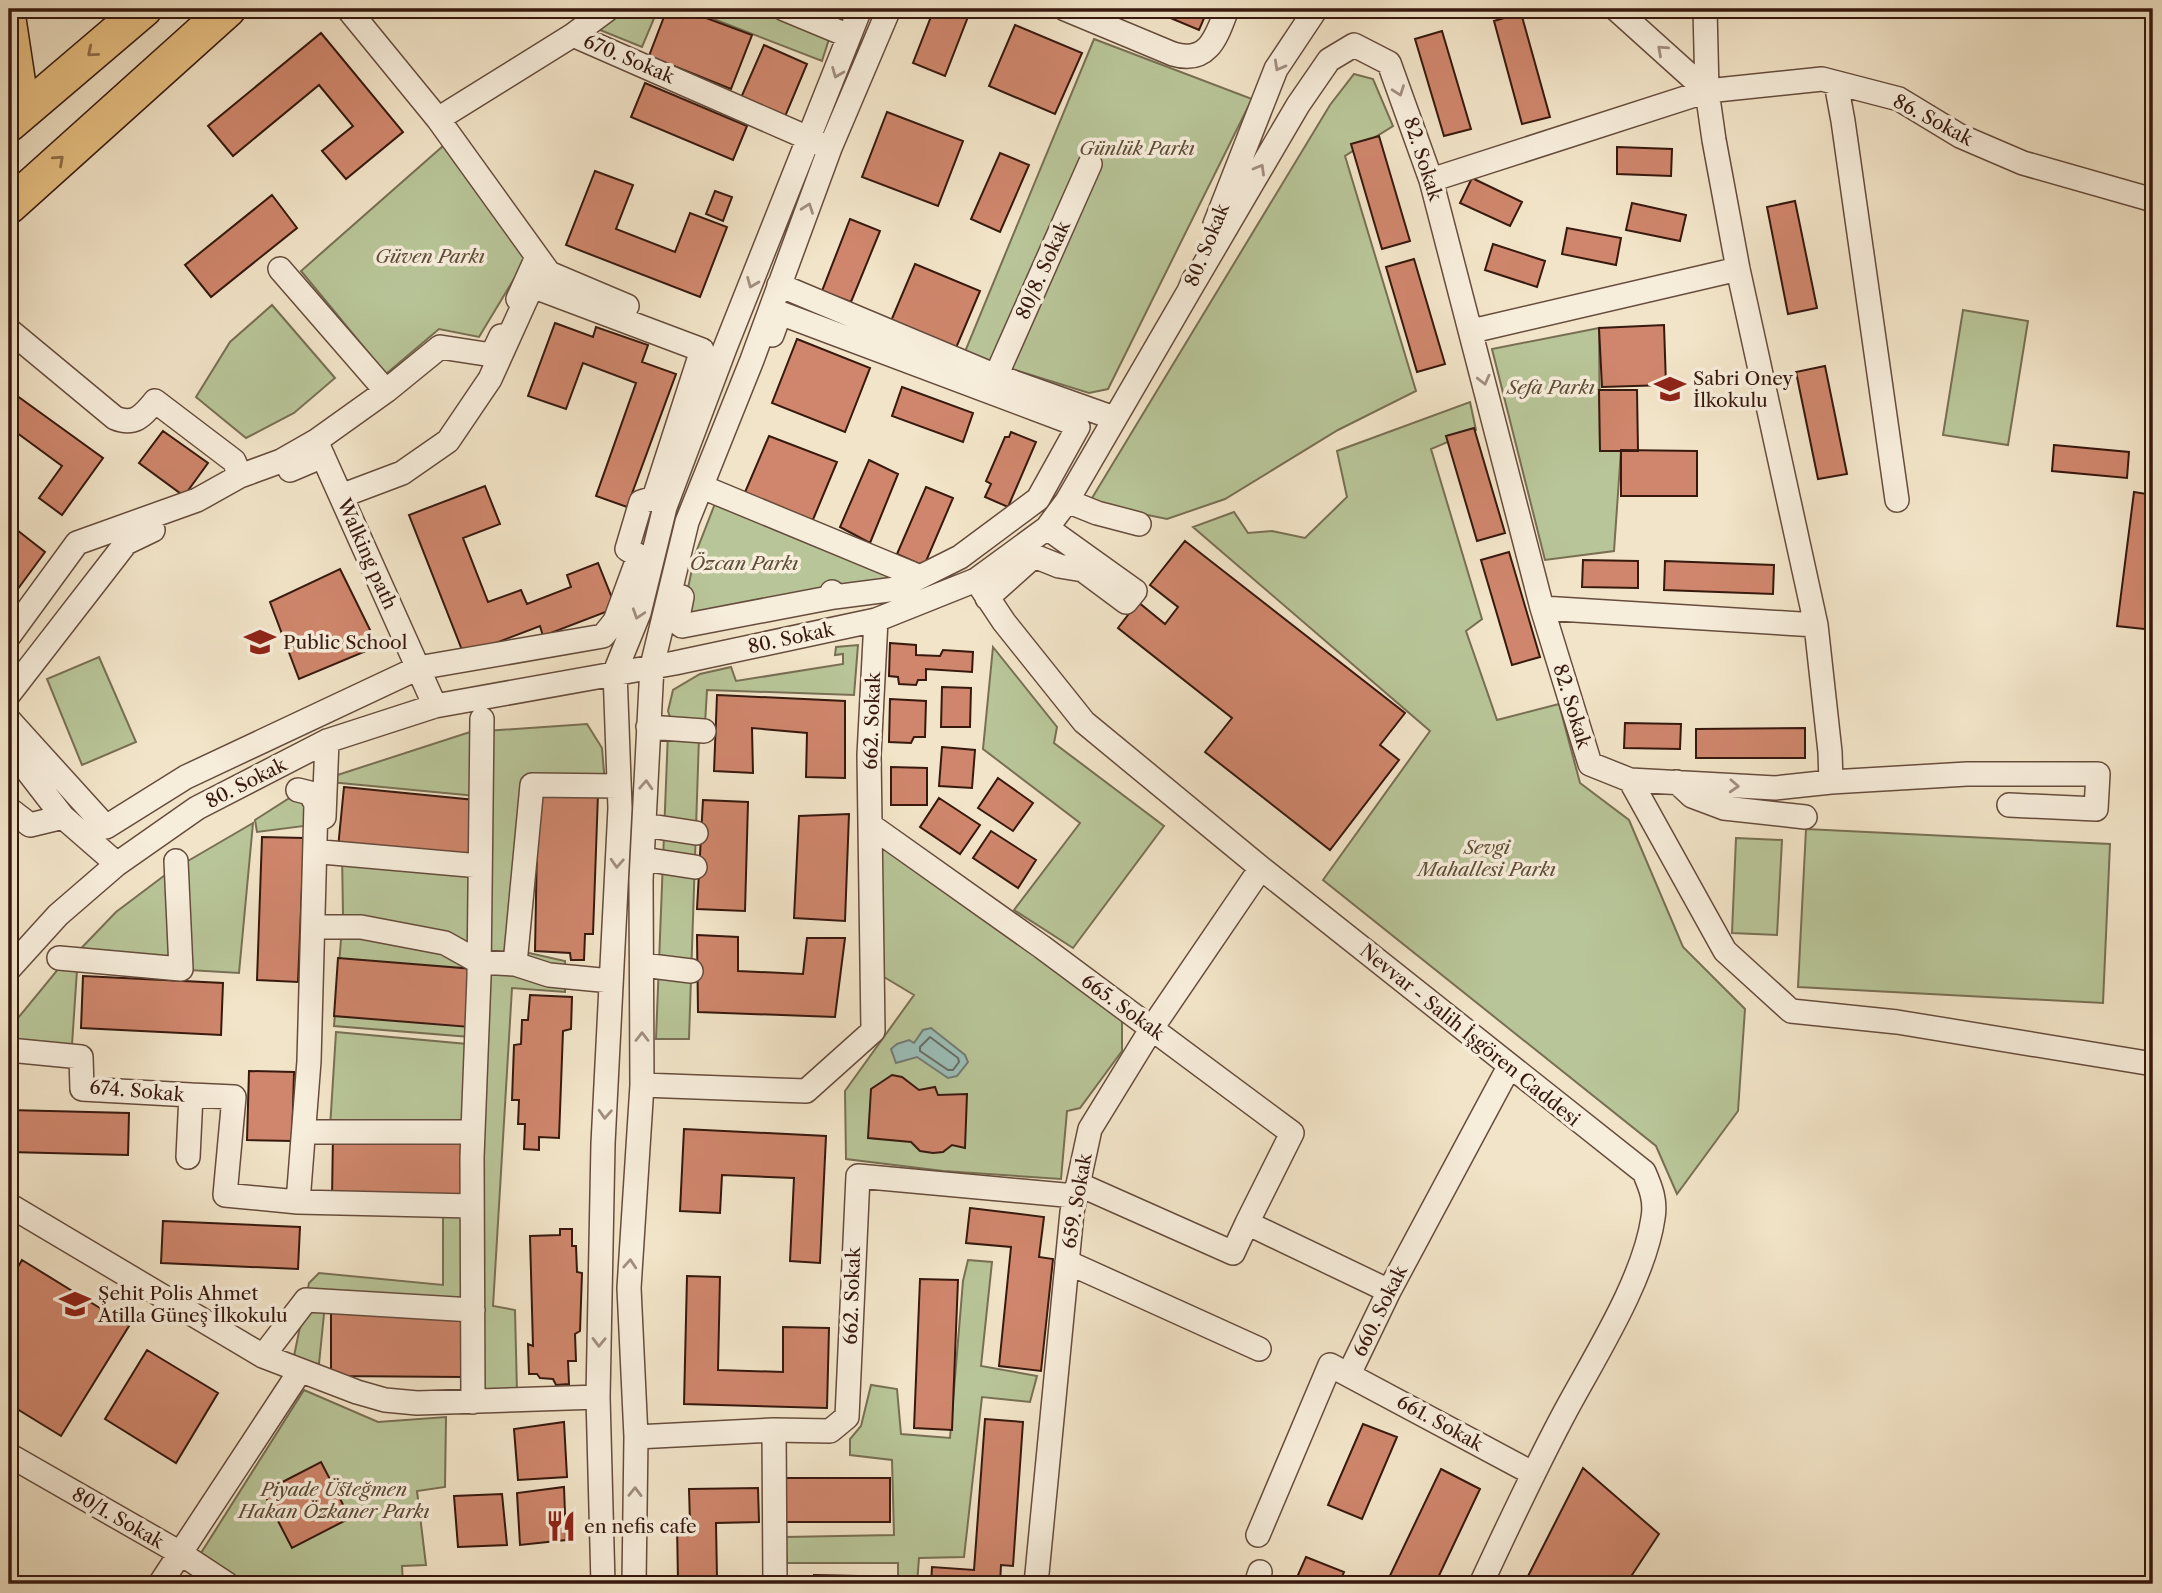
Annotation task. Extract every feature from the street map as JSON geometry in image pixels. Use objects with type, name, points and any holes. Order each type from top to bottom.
[{"type":"highway","points":[[16,103],[144,9]]},
{"type":"highway","points":[[9,206],[228,9]]},
{"type":"main road","points":[[9,9],[16,103]]},
{"type":"street","points":[[348,9],[438,119],[549,273],[752,360]]},
{"type":"street","points":[[573,35],[608,9]]},
{"type":"street","points":[[784,9],[849,36]]},
{"type":"street","points":[[634,1584],[636,1437],[629,1288],[642,1085],[643,859],[652,666],[687,522],[779,285],[849,36],[860,9]]},
{"type":"street","points":[[603,1584],[598,1397],[603,1144],[619,786],[615,672],[639,613],[665,507],[725,348],[820,144],[888,9]]},
{"type":"street","points":[[1065,9],[1173,54],[1188,56],[1203,52],[1209,47],[1227,9]]},
{"type":"street","name":"80. Sokak","points":[[9,969],[58,915],[117,864],[197,808],[327,741],[435,706],[652,666],[876,620],[982,589],[1047,528],[1067,501],[1189,291],[1276,69],[1316,9]]},
{"type":"street","points":[[1616,9],[1707,91]]},
{"type":"street","points":[[1706,9],[1707,91],[1738,269],[1816,625],[1831,782]]},
{"type":"street","name":"670. Sokak","points":[[438,119],[573,35],[820,144]]},
{"type":"street","name":"82. Sokak","points":[[1189,291],[1298,105],[1329,60],[1354,45],[1389,64],[1431,180],[1542,608],[1590,764],[1630,780],[1775,788],[1967,774],[2098,774],[2096,809],[2009,805]]},
{"type":"street","name":"86. Sokak","points":[[1431,180],[1707,91],[1822,79],[1899,99],[1959,135],[2023,163],[2153,200]]},
{"type":"street","points":[[1836,83],[1897,500]]},
{"type":"street","name":"80/8. Sokak","points":[[996,376],[1090,164]]},
{"type":"street","points":[[9,694],[126,543],[245,488],[320,449],[440,347],[492,355],[537,257]]},
{"type":"street","points":[[280,269],[386,391]]},
{"type":"street","points":[[1472,331],[1738,269]]},
{"type":"street","points":[[779,285],[996,376],[1114,418]]},
{"type":"street","points":[[9,720],[106,827],[187,777],[418,668],[603,636],[615,621],[639,556],[627,549],[641,502],[654,498],[702,350],[532,286],[490,379],[448,441],[401,473],[341,496]]},
{"type":"street","points":[[780,313],[1057,417],[1077,427],[1038,499],[960,557],[896,589],[833,595],[682,626],[677,622],[678,609],[712,491],[780,313]]},
{"type":"street","points":[[9,330],[115,418],[128,422],[136,420],[144,415],[155,401],[234,461],[240,476]]},
{"type":"street","points":[[9,636],[77,543],[197,500],[240,476],[320,449]]},
{"type":"street","name":"Walking path","points":[[320,449],[435,706]]},
{"type":"street","points":[[712,491],[920,577]]},
{"type":"street","points":[[1067,501],[1097,513],[1139,524]]},
{"type":"street","points":[[982,589],[1034,556],[1059,566],[1083,570],[1126,602],[1135,592],[1047,528]]},
{"type":"street","name":"Nevvar - Salih İşgören Caddesi","points":[[982,589],[1084,722],[1261,868],[1643,1172],[1653,1193],[1654,1216],[1647,1245],[1622,1306],[1532,1473],[1481,1584]]},
{"type":"street","points":[[1542,608],[1816,625]]},
{"type":"street","name":"662. Sokak","points":[[642,1085],[806,1091],[873,1031],[869,755],[876,620]]},
{"type":"street","points":[[473,1402],[472,1206],[482,719]]},
{"type":"street","points":[[648,727],[704,731]]},
{"type":"street","points":[[303,1202],[310,1132],[327,741]]},
{"type":"street","points":[[9,747],[63,817],[117,864]]},
{"type":"street","points":[[1630,780],[1724,951],[1791,1012],[1896,1022],[2153,1064]]},
{"type":"street","points":[[1677,782],[1692,796],[1724,808],[1805,817]]},
{"type":"street","points":[[515,964],[532,785],[619,786]]},
{"type":"street","points":[[298,790],[310,793],[316,804],[303,1202]]},
{"type":"street","points":[[9,809],[30,825],[63,817]]},
{"type":"street","points":[[644,825],[696,833]]},
{"type":"street","name":"665. Sokak","points":[[870,825],[1152,1028],[1292,1133],[1247,1223]]},
{"type":"street","points":[[322,852],[480,866]]},
{"type":"street","points":[[643,859],[695,867]]},
{"type":"street","points":[[59,958],[181,969],[177,861]]},
{"type":"street","name":"659. Sokak","points":[[1036,1584],[1067,1262],[1076,1190],[1090,1129],[1152,1028],[1261,868]]},
{"type":"street","points":[[318,927],[361,928],[445,943],[479,962],[515,964],[549,975],[611,981]]},
{"type":"street","points":[[643,965],[691,971]]},
{"type":"street","name":"674. Sokak","points":[[9,1050],[81,1057],[82,1089],[191,1095],[188,1157]]},
{"type":"street","name":"660. Sokak","points":[[1258,1535],[1330,1365],[1349,1374],[1389,1291],[1509,1067]]},
{"type":"street","points":[[191,1095],[234,1097],[225,1195],[303,1202],[472,1206]]},
{"type":"street","points":[[310,1132],[473,1132]]},
{"type":"street","name":"662. Sokak","points":[[636,1437],[774,1430],[830,1431],[847,1417],[858,1176],[1076,1190]]},
{"type":"street","points":[[1076,1190],[1233,1253],[1247,1223],[1389,1291]]},
{"type":"street","points":[[9,1205],[263,1356],[356,1392],[385,1400],[473,1402],[598,1397]]},
{"type":"street","points":[[1067,1262],[1259,1349]]},
{"type":"street","points":[[263,1356],[306,1300],[473,1310]]},
{"type":"street","points":[[160,1584],[300,1371]]},
{"type":"street","name":"661. Sokak","points":[[1349,1374],[1532,1473]]},
{"type":"street","points":[[774,1430],[775,1584]]},
{"type":"street","name":"80/1. Sokak","points":[[9,1455],[180,1553],[227,1584]]},
{"type":"green space","points":[[620,9],[658,9],[642,47],[595,28]]},
{"type":"green space","points":[[688,9],[761,9],[830,36],[822,61]]},
{"type":"green space","name":"Günlük Parkı","points":[[1094,39],[1252,99],[1108,389],[1089,393],[964,354]]},
{"type":"green space","points":[[1354,74],[1373,79],[1393,126],[1345,156],[1416,391],[1338,430],[1225,499],[1167,519],[1089,503],[1330,105]]},
{"type":"green space","name":"Güven Parkı","points":[[443,146],[526,259],[479,337],[439,329],[386,374],[301,271]]},
{"type":"green space","points":[[272,305],[335,378],[294,413],[246,438],[196,397],[230,342]]},
{"type":"green space","points":[[1963,310],[2028,321],[2008,445],[1943,435]]},
{"type":"green space","name":"Sefa Parkı","points":[[1599,328],[1600,450],[1621,450],[1614,551],[1545,560],[1492,349]]},
{"type":"green space","name":"Sevgi Mahallesi Parkı","points":[[1470,402],[1476,430],[1431,449],[1482,619],[1466,631],[1497,720],[1559,704],[1580,783],[1629,820],[1683,947],[1745,1009],[1738,1111],[1677,1194],[1656,1146],[1323,880],[1430,731],[1193,527],[1234,512],[1248,533],[1272,531],[1305,538],[1347,497],[1337,451]]},
{"type":"green space","name":"Özcan Parkı","points":[[716,501],[899,580],[681,621],[695,555]]},
{"type":"green space","points":[[858,645],[854,695],[707,690],[705,724],[672,723],[668,711],[673,690],[700,674],[731,667],[736,681],[843,664],[843,654],[835,655],[836,647]]},
{"type":"green space","points":[[993,647],[1057,727],[1054,743],[1164,826],[1073,948],[1014,910],[1080,823],[983,749]]},
{"type":"green space","points":[[99,657],[136,742],[82,765],[47,679]]},
{"type":"green space","points":[[587,724],[602,748],[605,784],[523,782],[520,951],[565,961],[565,992],[512,988],[493,1306],[515,1310],[517,1393],[476,1394],[467,1303],[325,1304],[319,1364],[293,1361],[309,1283],[319,1273],[443,1285],[443,1213],[476,1212],[470,1037],[334,1026],[343,915],[342,852],[487,797],[319,781],[470,732]]},
{"type":"green space","points":[[668,732],[699,737],[689,1039],[656,1039]]},
{"type":"green space","points":[[308,796],[312,825],[257,832],[255,820],[291,797]]},
{"type":"green space","points":[[253,823],[239,973],[67,963],[116,912],[169,872]]},
{"type":"green space","points":[[1806,829],[2110,844],[2103,1003],[1798,987]]},
{"type":"green space","points":[[1736,838],[1782,840],[1777,935],[1732,933]]},
{"type":"green space","points":[[879,841],[1122,1013],[1122,1051],[1080,1108],[1067,1111],[1061,1179],[943,1171],[846,1159],[845,1091],[914,995],[884,977]]},
{"type":"green space","points":[[59,968],[77,970],[72,1045],[9,1041],[9,1029]]},
{"type":"green space","points":[[336,1032],[467,1044],[468,1128],[330,1128]]},
{"type":"green space","points":[[968,1260],[992,1262],[981,1366],[1037,1376],[1030,1402],[982,1397],[964,1557],[919,1558],[917,1584],[898,1584],[898,1563],[787,1563],[785,1537],[894,1535],[892,1460],[850,1455],[850,1439],[861,1426],[871,1385],[897,1389],[901,1434],[950,1438],[963,1281]]},
{"type":"green space","name":"Piyade Üsteğmen Hakan Özkaner Parkı","points":[[304,1390],[378,1422],[446,1417],[445,1487],[417,1491],[426,1565],[402,1566],[403,1584],[243,1584],[201,1553]]},
{"type":"water","points":[[931,1028],[965,1055],[968,1062],[957,1076],[948,1078],[917,1057],[896,1063],[891,1049],[909,1040],[914,1043],[923,1030]]},
{"type":"building","points":[[667,9],[682,9],[752,35],[731,89],[649,56]]},
{"type":"building","points":[[934,9],[971,9],[945,76],[913,63]]},
{"type":"building","points":[[1149,9],[1208,9],[1199,30]]},
{"type":"building","points":[[1521,13],[1550,117],[1522,124],[1494,21]]},
{"type":"building","points":[[1015,25],[1082,53],[1055,114],[989,86]]},
{"type":"building","points":[[1442,31],[1471,129],[1444,136],[1415,39]]},
{"type":"building","points":[[321,33],[403,132],[346,179],[322,151],[353,126],[319,85],[233,156],[208,126]]},
{"type":"building","points":[[764,45],[807,64],[784,119],[740,100]]},
{"type":"building","points":[[645,83],[747,126],[733,160],[631,117]]},
{"type":"building","points":[[887,112],[963,141],[938,206],[862,177]]},
{"type":"building","points":[[1379,136],[1410,241],[1382,249],[1351,144]]},
{"type":"building","points":[[1617,147],[1672,149],[1671,176],[1617,174]]},
{"type":"building","points":[[1000,153],[1029,165],[1000,232],[971,219]]},
{"type":"building","points":[[595,171],[633,185],[616,229],[675,252],[690,213],[727,227],[700,297],[566,245]]},
{"type":"building","points":[[1472,178],[1522,202],[1510,226],[1460,203]]},
{"type":"building","points":[[715,191],[732,197],[723,221],[706,214]]},
{"type":"building","points":[[272,195],[297,228],[211,297],[185,265]]},
{"type":"building","points":[[1795,201],[1817,308],[1788,314],[1767,207]]},
{"type":"building","points":[[1632,203],[1686,215],[1680,241],[1626,230]]},
{"type":"building","points":[[850,219],[880,231],[851,302],[822,291]]},
{"type":"building","points":[[1567,228],[1621,238],[1616,265],[1562,254]]},
{"type":"building","points":[[1493,244],[1545,261],[1537,287],[1485,270]]},
{"type":"building","points":[[1414,259],[1445,364],[1417,372],[1386,267]]},
{"type":"building","points":[[915,264],[980,291],[956,348],[891,321]]},
{"type":"building","points":[[555,323],[593,337],[596,327],[648,345],[642,362],[676,374],[627,507],[596,496],[636,383],[583,363],[566,409],[528,396]]},
{"type":"building","points":[[1664,325],[1666,385],[1602,387],[1599,328]]},
{"type":"building","points":[[797,339],[870,368],[845,432],[772,403]]},
{"type":"building","points":[[1825,366],[1847,474],[1818,479],[1796,372]]},
{"type":"building","points":[[902,387],[973,413],[963,442],[892,416]]},
{"type":"building","points":[[9,390],[103,458],[62,515],[39,498],[62,466],[9,427]]},
{"type":"building","points":[[1599,390],[1637,390],[1638,451],[1600,451]]},
{"type":"building","points":[[1474,428],[1505,533],[1477,541],[1446,436]]},
{"type":"building","points":[[163,431],[208,463],[184,496],[139,463]]},
{"type":"building","points":[[1011,432],[1036,442],[1008,507],[985,497],[991,484],[986,481],[1005,437],[1009,437]]},
{"type":"building","points":[[769,436],[837,462],[812,522],[743,497]]},
{"type":"building","points":[[2054,445],[2129,452],[2127,478],[2052,471]]},
{"type":"building","points":[[1621,450],[1697,451],[1697,496],[1621,496]]},
{"type":"building","points":[[869,460],[898,474],[870,543],[840,527]]},
{"type":"building","points":[[485,486],[500,524],[463,538],[488,602],[521,590],[527,604],[571,587],[567,575],[598,563],[616,608],[543,636],[540,626],[464,655],[409,515]]},
{"type":"building","points":[[926,487],[953,498],[924,566],[897,554]]},
{"type":"building","points":[[2134,492],[2153,495],[2153,630],[2117,626]]},
{"type":"building","points":[[17,530],[45,552],[9,601],[9,541]]},
{"type":"building","points":[[1185,541],[1405,713],[1380,745],[1399,760],[1330,850],[1205,752],[1232,718],[1118,628],[1138,602],[1165,624],[1178,607],[1150,585]]},
{"type":"building","points":[[1509,552],[1540,657],[1512,665],[1481,560]]},
{"type":"building","points":[[1583,560],[1638,561],[1638,588],[1582,587]]},
{"type":"building","points":[[1665,561],[1774,565],[1773,594],[1664,590]]},
{"type":"building","points":[[340,569],[378,646],[299,679],[270,602]]},
{"type":"building","points":[[890,643],[916,645],[916,655],[940,656],[943,650],[973,652],[972,672],[926,669],[926,680],[918,680],[916,685],[899,684],[898,677],[889,676]]},
{"type":"building","points":[[942,687],[971,688],[970,727],[941,727]]},
{"type":"building","points":[[717,695],[845,701],[845,778],[806,777],[807,733],[752,728],[753,773],[714,771]]},
{"type":"building","points":[[890,699],[926,701],[925,737],[914,737],[911,743],[889,742]]},
{"type":"building","points":[[1625,723],[1681,724],[1680,749],[1624,748]]},
{"type":"building","points":[[1805,728],[1805,758],[1696,758],[1696,729]]},
{"type":"building","points":[[942,747],[975,750],[972,788],[939,786]]},
{"type":"building","points":[[891,767],[927,768],[927,805],[891,805]]},
{"type":"building","points":[[998,778],[1033,803],[1013,831],[978,808]]},
{"type":"building","points":[[344,787],[475,800],[469,861],[338,848]]},
{"type":"building","points":[[538,791],[598,794],[593,934],[585,934],[584,960],[571,960],[570,953],[535,951]]},
{"type":"building","points":[[939,798],[980,825],[960,854],[920,827]]},
{"type":"building","points":[[703,800],[748,802],[745,911],[697,909]]},
{"type":"building","points":[[849,814],[845,921],[794,918],[799,816]]},
{"type":"building","points":[[991,831],[1036,860],[1018,888],[973,858]]},
{"type":"building","points":[[262,837],[304,838],[298,982],[257,980]]},
{"type":"building","points":[[697,935],[738,937],[738,971],[803,974],[807,938],[845,938],[835,1017],[698,1012]]},
{"type":"building","points":[[338,958],[474,969],[470,1027],[334,1016]]},
{"type":"building","points":[[83,976],[223,983],[221,1035],[81,1028]]},
{"type":"building","points":[[530,995],[572,997],[571,1029],[563,1031],[559,1138],[539,1137],[539,1150],[524,1149],[525,1124],[518,1124],[519,1100],[512,1100],[514,1045],[521,1044],[522,1020],[528,1020]]},
{"type":"building","points":[[249,1071],[294,1072],[292,1141],[247,1140]]},
{"type":"building","points":[[892,1075],[902,1077],[919,1090],[935,1087],[938,1095],[967,1094],[965,1148],[952,1145],[943,1152],[933,1153],[920,1151],[911,1142],[868,1138],[871,1089]]},
{"type":"building","points":[[9,1110],[129,1113],[128,1155],[9,1152]]},
{"type":"building","points":[[684,1129],[826,1136],[820,1263],[790,1261],[794,1178],[722,1175],[720,1213],[680,1211]]},
{"type":"building","points":[[333,1134],[465,1137],[464,1201],[332,1199]]},
{"type":"building","points":[[970,1208],[1044,1217],[1039,1257],[1053,1259],[1041,1371],[999,1366],[1011,1247],[966,1243]]},
{"type":"building","points":[[163,1221],[300,1227],[298,1269],[161,1263]]},
{"type":"building","points":[[560,1229],[572,1229],[577,1272],[582,1273],[580,1331],[575,1334],[576,1361],[568,1361],[569,1384],[556,1385],[553,1379],[529,1374],[528,1344],[533,1346],[530,1236],[560,1235]]},
{"type":"building","name":"Şehit Polis Ahmet Atilla Güneş İlkokulu","points":[[22,1260],[129,1326],[61,1436],[9,1404],[9,1283]]},
{"type":"building","points":[[687,1276],[720,1277],[718,1370],[783,1372],[783,1327],[829,1328],[827,1408],[684,1404]]},
{"type":"building","points":[[920,1279],[958,1280],[952,1430],[914,1428]]},
{"type":"building","points":[[331,1309],[463,1309],[463,1377],[331,1376]]},
{"type":"building","points":[[147,1350],[218,1393],[176,1463],[105,1419]]},
{"type":"building","points":[[985,1419],[1023,1422],[1013,1566],[1001,1565],[1000,1584],[931,1584],[932,1567],[974,1570]]},
{"type":"building","points":[[564,1422],[567,1477],[518,1480],[514,1429]]},
{"type":"building","points":[[1363,1424],[1397,1437],[1362,1519],[1328,1505]]},
{"type":"building","points":[[321,1462],[350,1518],[292,1548],[263,1492]]},
{"type":"building","points":[[1583,1468],[1659,1534],[1626,1584],[1524,1584]]},
{"type":"building","points":[[1441,1469],[1480,1489],[1435,1584],[1386,1584]]},
{"type":"building","points":[[783,1478],[890,1478],[890,1522],[784,1522]]},
{"type":"building","points":[[564,1487],[566,1540],[520,1545],[517,1493]]},
{"type":"building","points":[[758,1488],[759,1522],[716,1523],[717,1578],[758,1577],[758,1584],[678,1582],[677,1523],[690,1523],[689,1489]]},
{"type":"building","points":[[502,1494],[507,1545],[458,1547],[454,1496]]},
{"type":"building","points":[[1306,1557],[1344,1572],[1339,1584],[1294,1584]]},
{"type":"building","points":[[814,1575],[858,1576],[859,1584],[814,1584]]},
{"type":"place","name":"Sabri Oney İlkokulu","points":[[1670,389]]},
{"type":"place","name":"Public School","points":[[260,642]]},
{"type":"place","name":"Şehit Polis Ahmet Atilla Güneş İlkokulu","points":[[75,1304]]},
{"type":"place","name":"en nefis cafe","points":[[561,1526]]}]
